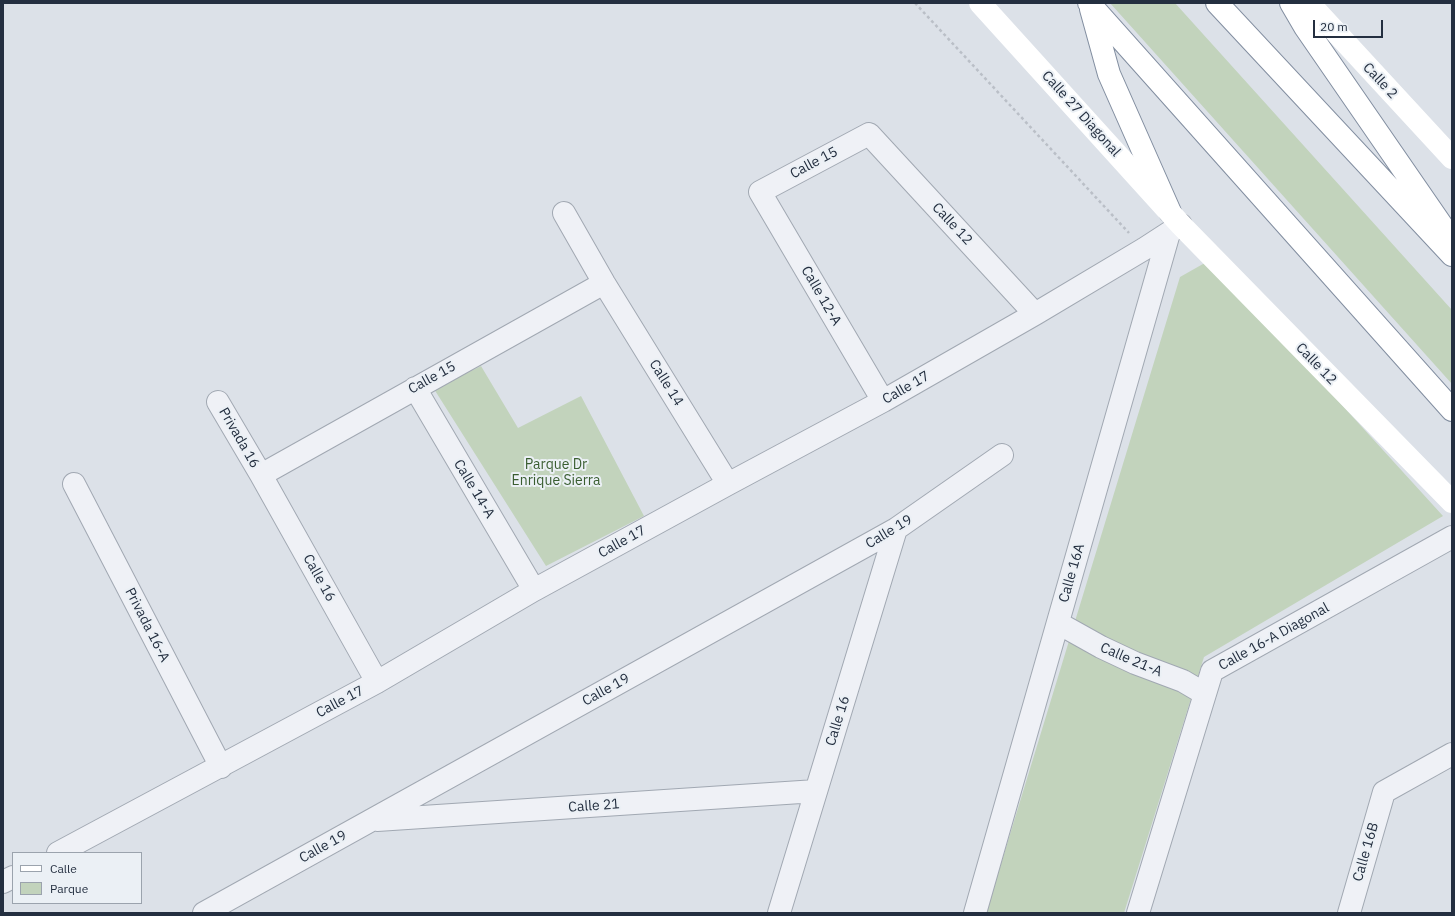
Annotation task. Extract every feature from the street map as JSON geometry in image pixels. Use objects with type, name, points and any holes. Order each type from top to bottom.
[{"type":"main road","name":"Calle 27 Diagonal","points":[[980,3],[1173,223]]},
{"type":"main road","points":[[1089,3],[1109,74],[1173,223]]},
{"type":"main road","points":[[1089,3],[1452,410]]},
{"type":"main road","points":[[1217,3],[1452,255]]},
{"type":"main road","points":[[1291,3],[1305,26],[1452,241]]},
{"type":"main road","name":"Calle 2","points":[[1309,3],[1452,158]]},
{"type":"main road","name":"Calle 12","points":[[1173,223],[1452,502]]},
{"type":"street","name":"Calle 15","points":[[760,192],[869,134]]},
{"type":"street","name":"Calle 12","points":[[869,134],[1035,314]]},
{"type":"street","name":"Calle 12-A","points":[[760,192],[883,401]]},
{"type":"street","name":"Calle 14","points":[[564,213],[604,283],[728,484]]},
{"type":"street","name":"Calle 17","points":[[60,852],[377,682],[534,590],[883,401],[1035,314],[1144,249],[1173,223]]},
{"type":"street","name":"Calle 16A","points":[[975,913],[1173,223]]},
{"type":"street","name":"Calle 15","points":[[261,474],[604,283]]},
{"type":"street","name":"Calle 14-A","points":[[414,388],[534,590]]},
{"type":"street","name":"Privada 16","points":[[218,402],[261,474]]},
{"type":"street","name":"Calle 19","points":[[204,913],[896,529],[1002,455]]},
{"type":"street","name":"Calle 16","points":[[261,474],[377,682]]},
{"type":"street","name":"Privada 16-A","points":[[74,484],[221,766]]},
{"type":"street","name":"Calle 16","points":[[779,913],[896,529]]},
{"type":"street","name":"Calle 16-A Diagonal","points":[[1138,913],[1212,672],[1452,537]]},
{"type":"street","name":"Calle 21-A","points":[[1058,623],[1100,647],[1135,663],[1183,681],[1205,694]]},
{"type":"street","name":"Calle 16B","points":[[1348,913],[1384,792],[1452,754]]},
{"type":"street","name":"Calle 21","points":[[371,820],[816,791]]},
{"type":"street","points":[[3,882],[12,878]]},
{"type":"path","points":[[915,3],[1144,249]]},
{"type":"green space","points":[[1110,3],[1175,3],[1452,310],[1452,384]]},
{"type":"green space","points":[[1210,260],[1443,516],[1204,657],[1124,913],[986,913],[1180,277]]},
{"type":"green space","name":"Parque Dr Enrique Sierra","points":[[481,366],[518,428],[581,396],[644,516],[546,566],[434,389]]}]
